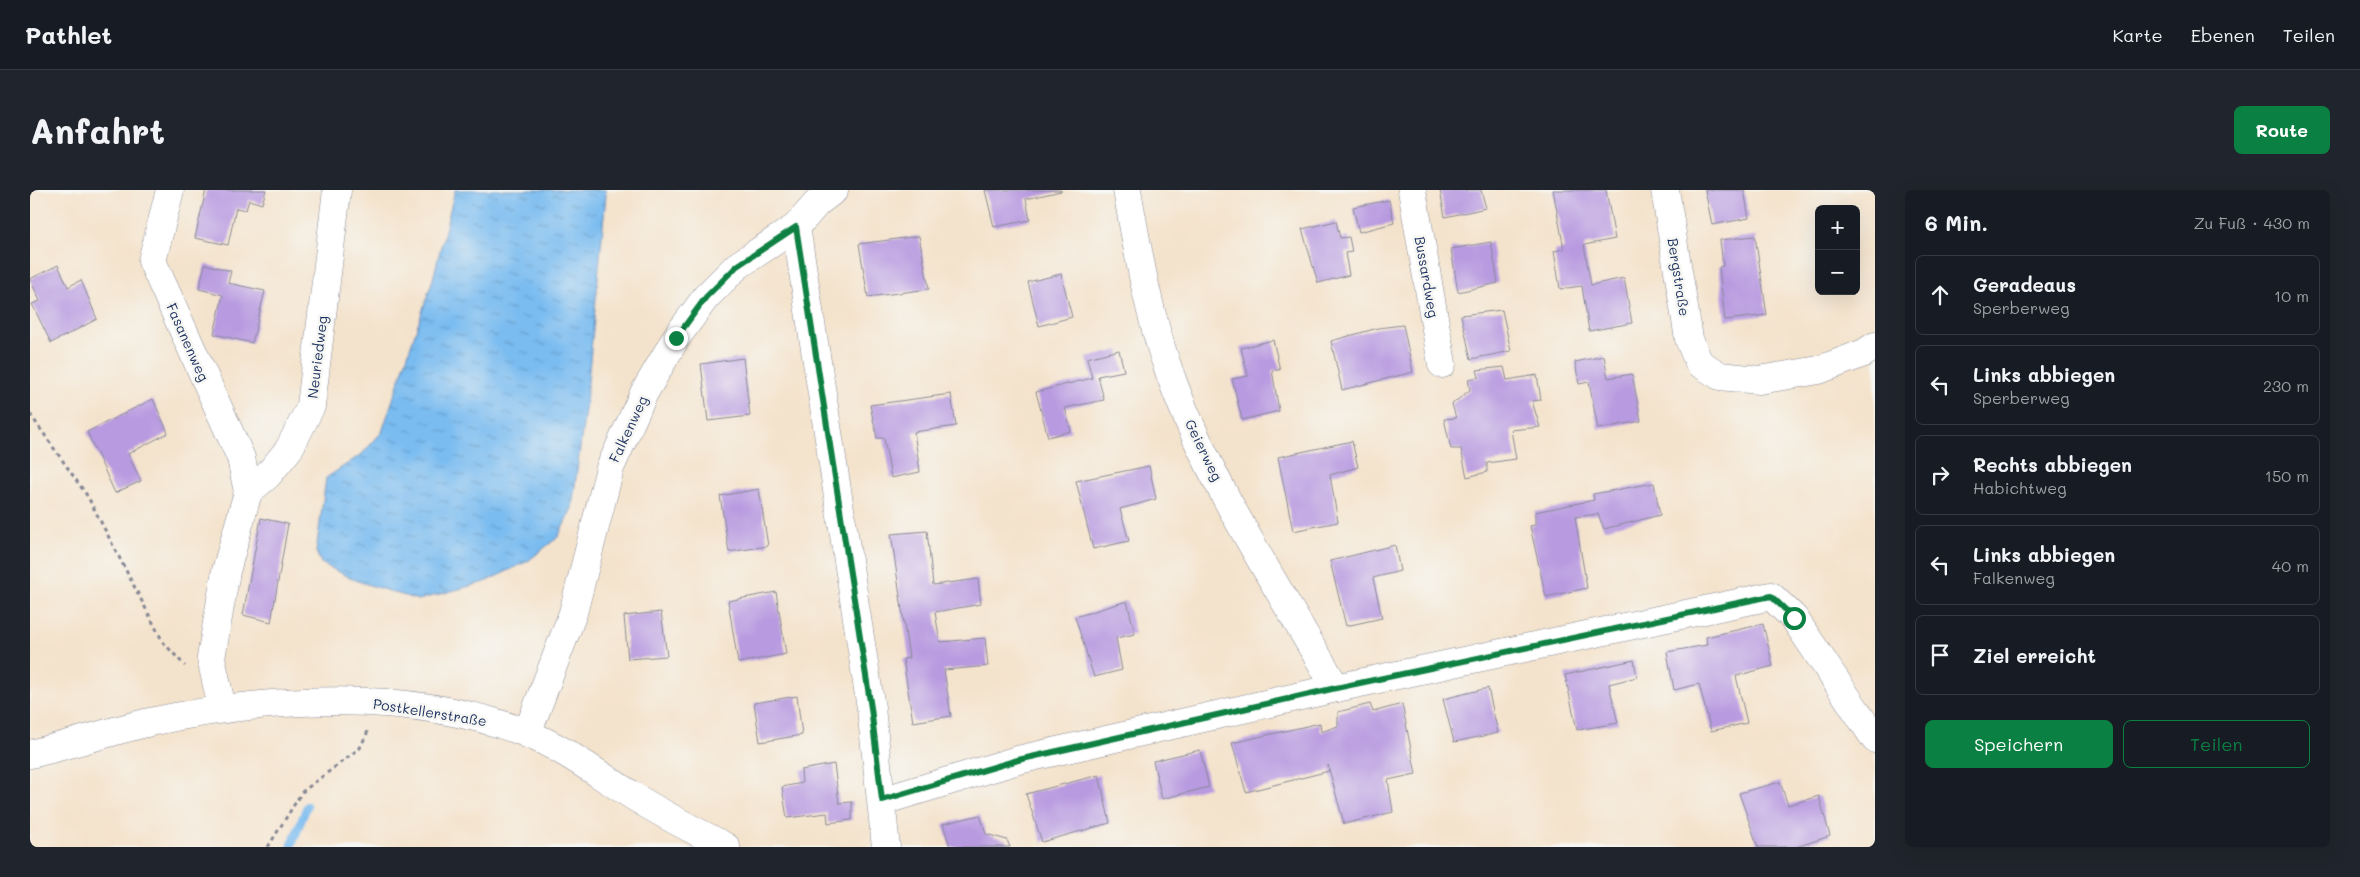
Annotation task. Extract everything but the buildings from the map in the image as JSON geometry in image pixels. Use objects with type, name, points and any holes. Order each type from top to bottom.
[{"type":"street","name":"Fasanenweg","points":[[170,190],[152,261],[240,458],[248,492]]},
{"type":"street","name":"Neuriedweg","points":[[248,492],[268,475],[289,450],[311,406],[337,190]]},
{"type":"street","name":"Falkenweg","points":[[526,734],[573,613],[610,468],[644,393],[676,338],[706,297],[737,266],[796,227],[817,202],[834,190]]},
{"type":"street","name":"Geierweg","points":[[1127,190],[1149,309],[1170,374],[1193,430],[1242,526],[1336,688]]},
{"type":"street","name":"Bussardweg","points":[[1412,190],[1442,364]]},
{"type":"street","name":"Bergstraße","points":[[1665,190],[1689,339],[1699,363],[1720,376],[1759,380],[1819,370],[1864,353],[1875,346]]},
{"type":"street","points":[[796,227],[871,708],[886,847]]},
{"type":"street","points":[[222,708],[211,658],[226,571],[248,492]]},
{"type":"street","points":[[882,800],[1018,760],[1336,688],[1771,596],[1794,618],[1875,739]]},
{"type":"street","name":"Postkellerstraße","points":[[30,754],[148,722],[222,708],[291,703],[383,702],[475,717],[526,734],[568,755],[631,795],[726,847]]},
{"type":"path","points":[[30,414],[88,497],[163,642],[189,671]]},
{"type":"path","points":[[268,847],[302,792],[360,748],[383,702]]},
{"type":"water","points":[[455,190],[605,190],[606,195],[586,402],[572,508],[558,537],[528,561],[485,582],[418,600],[357,581],[321,563],[316,552],[326,478],[362,454],[382,432],[433,279]]},
{"type":"waterway","points":[[291,847],[307,806]]},
{"type":"route","points":[[676,338],[706,297],[737,266],[796,227],[871,708],[882,800],[1018,760],[1336,688],[1771,596],[1794,618]]}]
